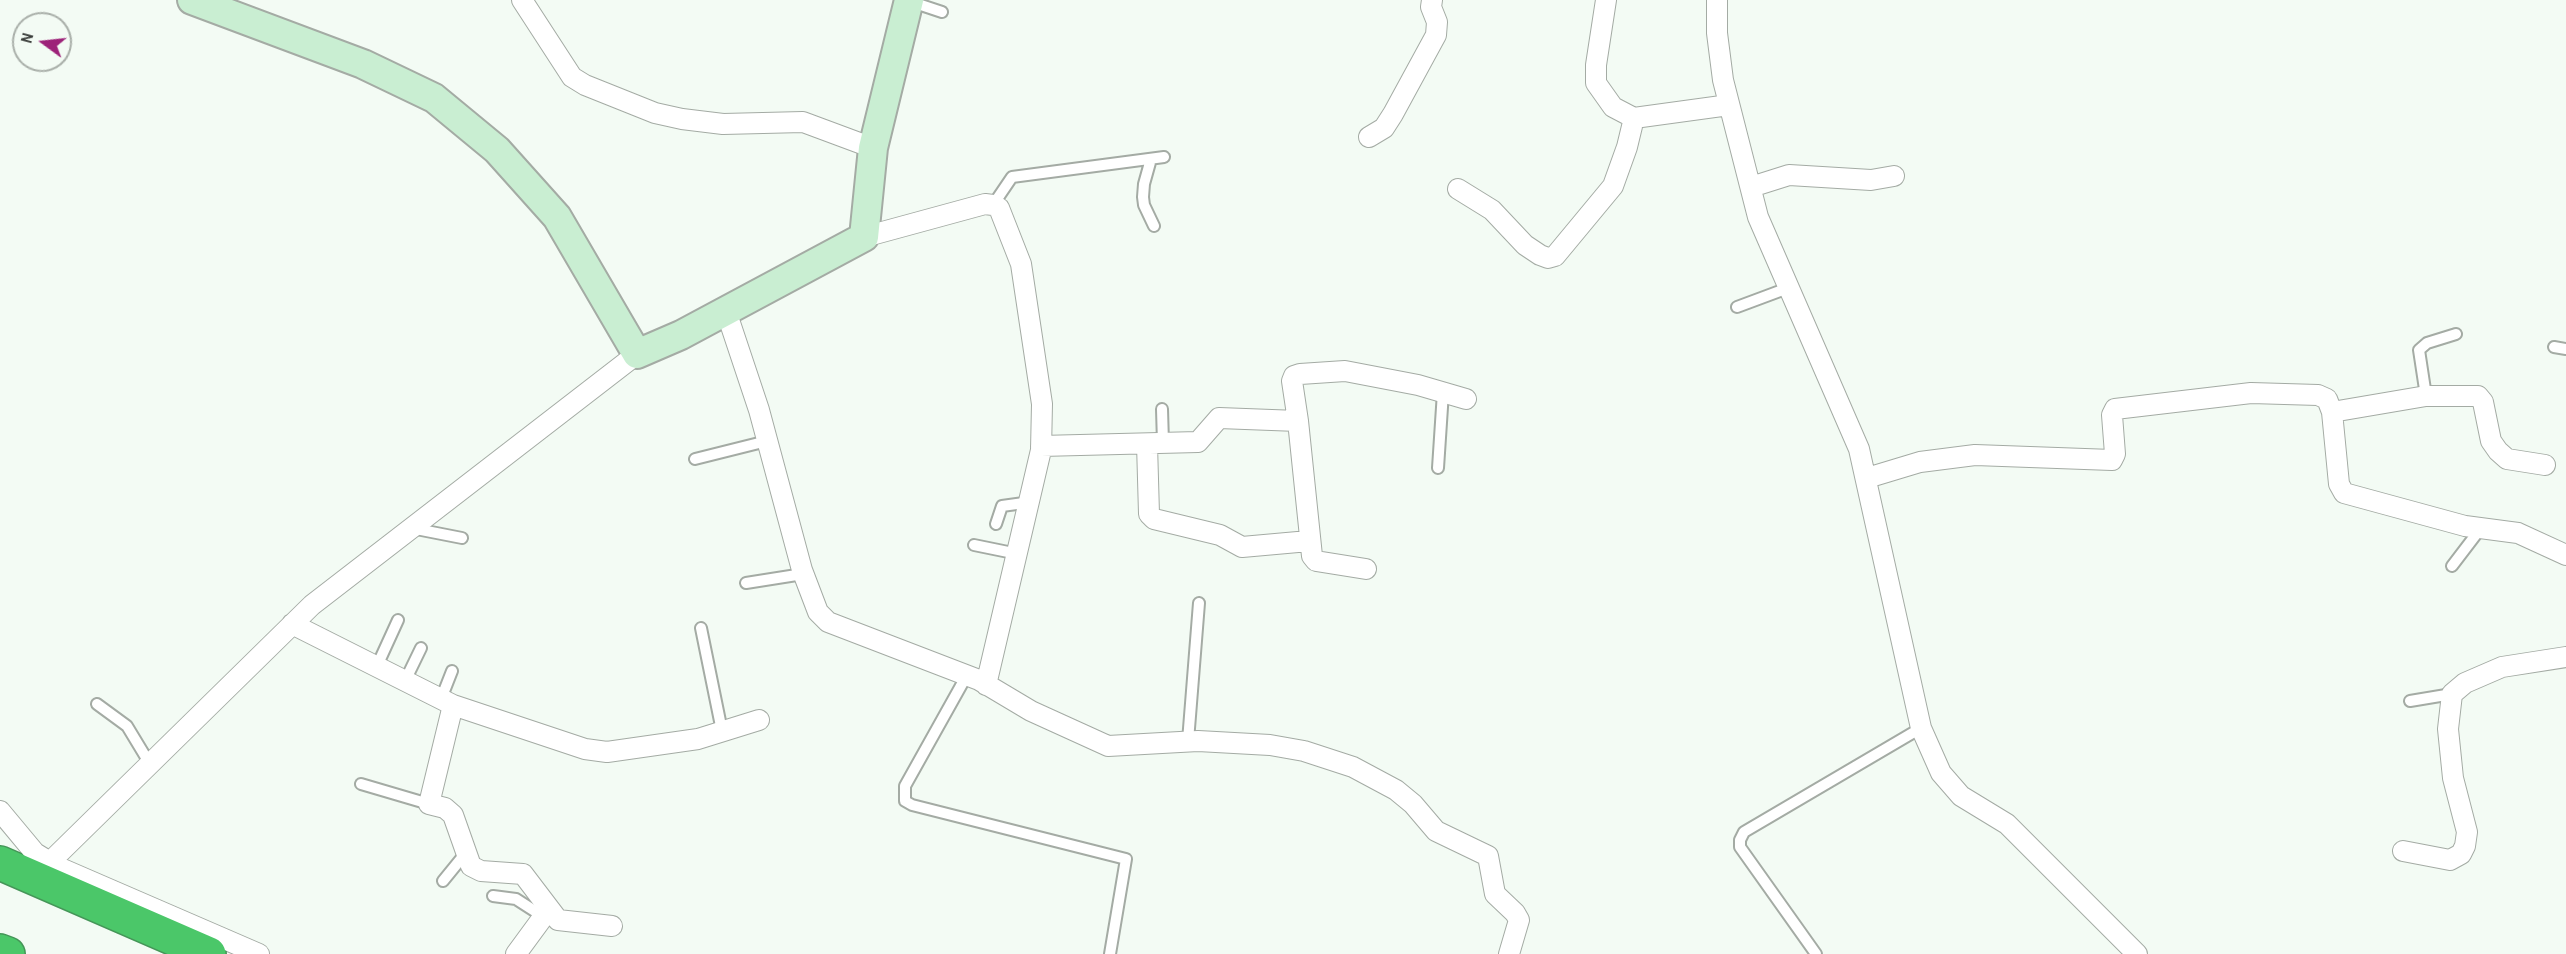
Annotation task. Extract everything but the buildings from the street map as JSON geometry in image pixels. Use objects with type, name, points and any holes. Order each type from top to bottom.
[{"type":"highway","points":[[0,863],[209,954]]},
{"type":"highway","points":[[0,951],[8,954]]},
{"type":"street","points":[[192,0],[363,64],[434,98],[497,150],[556,217],[637,354]]},
{"type":"street","points":[[522,0],[578,82],[655,113],[723,124],[803,122],[873,148]]},
{"type":"street","points":[[864,237],[873,148],[908,0]]},
{"type":"street","points":[[1369,137],[1383,128],[1393,114],[1436,35],[1437,22],[1431,7],[1432,0]]},
{"type":"street","points":[[1606,0],[1596,65],[1596,83],[1614,107],[1634,118],[1729,105]]},
{"type":"street","points":[[1717,0],[1717,33],[1729,105],[1750,187],[1761,226],[1850,425],[1867,478],[1921,728],[1949,786],[2007,824],[2137,954]]},
{"type":"street","points":[[1458,189],[1479,200],[1533,250],[1548,258],[1555,256],[1613,186],[1627,147],[1634,118]]},
{"type":"street","points":[[1750,187],[1790,175],[1871,180],[1894,176]]},
{"type":"street","points":[[50,862],[312,605],[637,354],[726,312],[864,237],[985,204],[999,208],[1021,264],[1042,405],[1041,446],[1031,502],[986,685]]},
{"type":"street","points":[[726,312],[767,441],[803,574],[818,612],[828,622],[967,675],[1031,711],[1108,746],[1188,741],[1270,745],[1304,751],[1353,767],[1396,790],[1413,804],[1436,831],[1488,856],[1495,894],[1515,913],[1519,920],[1509,954]]},
{"type":"street","points":[[1366,569],[1316,561],[1312,556],[1292,381],[1294,376],[1345,371],[1466,399]]},
{"type":"street","points":[[1867,478],[1920,462],[1975,455],[2112,460],[2115,454],[2112,415],[2115,409],[2121,407],[2268,392],[2318,395],[2327,399],[2332,412],[2339,484],[2344,493],[2465,526],[2518,532],[2566,555]]},
{"type":"street","points":[[2332,412],[2427,396],[2478,396],[2483,402],[2491,441],[2498,451],[2507,459],[2545,465]]},
{"type":"street","points":[[1041,446],[1198,442],[1219,418],[1298,421]]},
{"type":"street","points":[[1155,443],[1149,514],[1154,519],[1220,535],[1242,547],[1309,541]]},
{"type":"street","points":[[292,624],[447,702],[585,749],[607,752],[698,739],[759,720]]},
{"type":"street","points":[[2403,851],[2450,860],[2461,854],[2466,846],[2467,832],[2453,778],[2448,729],[2452,694],[2465,683],[2502,667],[2566,657]]},
{"type":"street","points":[[447,702],[429,804],[445,808],[453,815],[465,854],[475,869],[523,874],[546,913],[558,920],[612,926]]},
{"type":"street","points":[[0,811],[35,853],[50,862],[259,954]]},
{"type":"street","points":[[516,954],[546,913]]},
{"type":"lane","points":[[908,0],[942,12]]},
{"type":"lane","points":[[993,205],[1012,177],[1164,157]]},
{"type":"lane","points":[[1151,159],[1143,197],[1144,205],[1154,226]]},
{"type":"lane","points":[[1737,307],[1788,288]]},
{"type":"lane","points":[[2427,396],[2419,350],[2427,343],[2456,334]]},
{"type":"lane","points":[[2554,347],[2566,349]]},
{"type":"lane","points":[[1438,468],[1443,392]]},
{"type":"lane","points":[[1155,443],[1162,410]]},
{"type":"lane","points":[[695,459],[767,441]]},
{"type":"lane","points":[[996,524],[1002,506],[1031,502]]},
{"type":"lane","points":[[411,528],[462,538]]},
{"type":"lane","points":[[2452,566],[2481,528]]},
{"type":"lane","points":[[974,545],[1018,554]]},
{"type":"lane","points":[[746,583],[803,574]]},
{"type":"lane","points":[[1188,741],[1199,603]]},
{"type":"lane","points":[[377,666],[398,621]]},
{"type":"lane","points":[[701,628],[722,731]]},
{"type":"lane","points":[[405,681],[421,648]]},
{"type":"lane","points":[[447,702],[452,671]]},
{"type":"lane","points":[[967,675],[906,786],[905,801],[912,805],[1126,859],[1110,954]]},
{"type":"lane","points":[[2410,701],[2452,694]]},
{"type":"lane","points":[[97,704],[127,726],[150,764]]},
{"type":"lane","points":[[1816,954],[1740,847],[1740,840],[1744,832],[1921,728]]},
{"type":"lane","points":[[361,784],[429,804]]},
{"type":"lane","points":[[443,880],[465,854]]},
{"type":"lane","points":[[493,897],[509,896],[546,913]]}]
